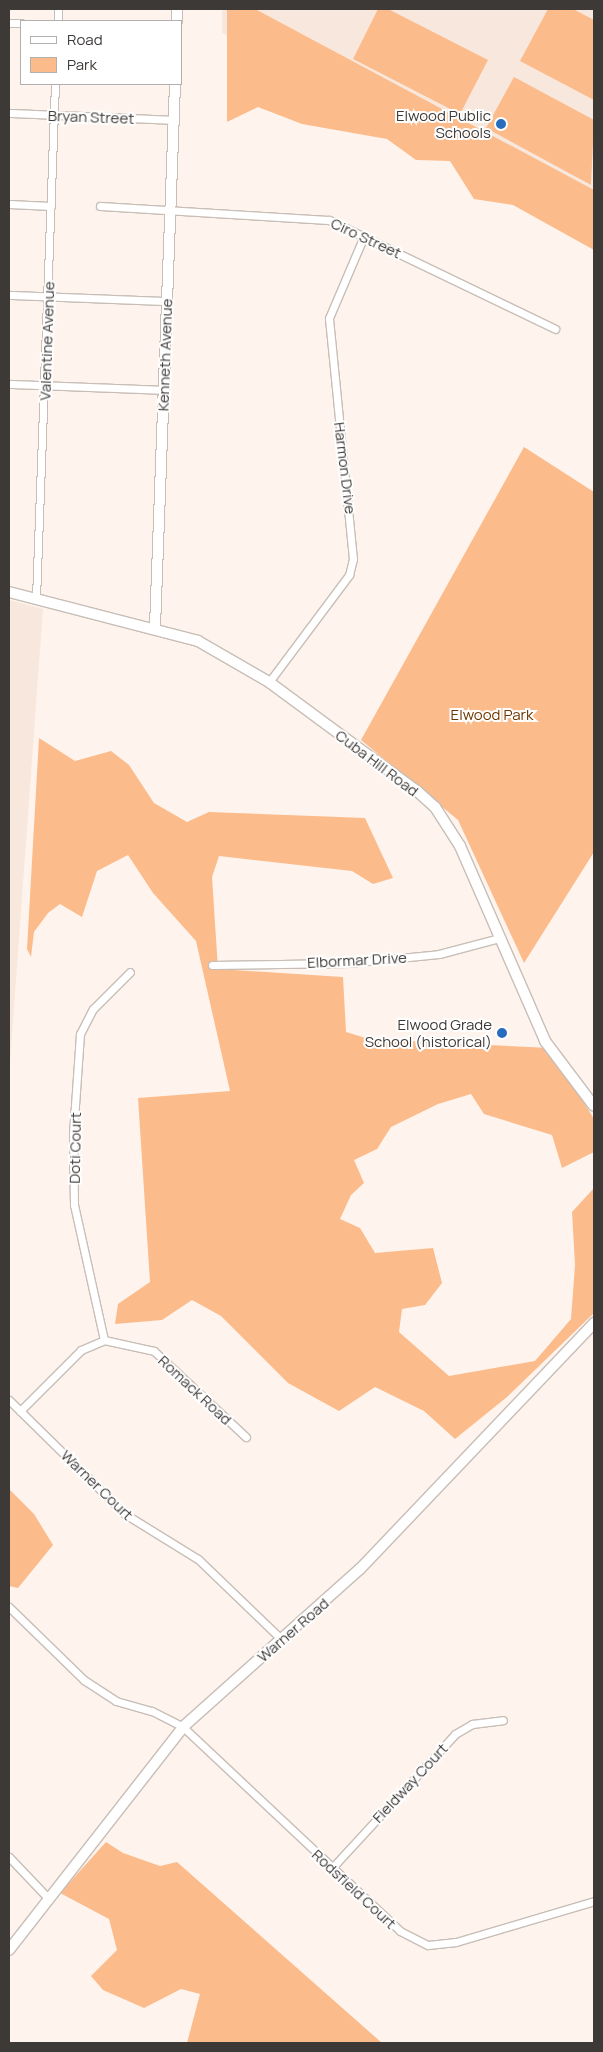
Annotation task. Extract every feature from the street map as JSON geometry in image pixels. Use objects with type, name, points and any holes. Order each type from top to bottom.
[{"type":"street","name":"Valentine Avenue","points":[[36,599],[55,85]]},
{"type":"street","name":"Kenneth Avenue","points":[[155,627],[175,85]]},
{"type":"street","name":"Bryan Street","points":[[9,114],[173,120]]},
{"type":"street","points":[[9,204],[52,206]]},
{"type":"street","name":"Ciro Street","points":[[100,206],[313,217],[364,236],[555,329]]},
{"type":"street","name":"Harmon Drive","points":[[269,682],[348,575],[353,559],[330,318],[364,236]]},
{"type":"street","points":[[9,294],[167,301]]},
{"type":"street","points":[[9,384],[163,390]]},
{"type":"street","name":"Cuba Hill Road","points":[[9,592],[155,627],[198,641],[269,682],[434,807],[460,846],[545,1041],[594,1106]]},
{"type":"street","name":"Elbormar Drive","points":[[212,965],[348,963],[439,954],[499,938]]},
{"type":"street","name":"Doti Court","points":[[104,1340],[74,1205],[73,1134],[80,1034],[92,1009],[130,972]]},
{"type":"street","name":"Warner Road","points":[[9,1950],[183,1727],[360,1569],[594,1323]]},
{"type":"street","points":[[20,1412],[81,1350],[104,1340]]},
{"type":"street","name":"Romack Road","points":[[104,1340],[154,1351],[246,1437]]},
{"type":"street","name":"Warner Court","points":[[9,1400],[125,1514],[198,1559],[280,1639]]},
{"type":"street","name":"Rodsfield Court","points":[[9,1607],[84,1680],[116,1701],[152,1711],[183,1727],[331,1869],[400,1931],[428,1945],[456,1942],[594,1901]]},
{"type":"street","name":"Fieldway Court","points":[[331,1869],[455,1734],[472,1724],[503,1720]]},
{"type":"street","points":[[9,1856],[49,1900]]},
{"type":"shaded area","name":"Elwood Public Schools","points":[[222,9],[594,9],[594,215],[222,33]]},
{"type":"shaded area","points":[[9,600],[43,609],[9,1076]]},
{"type":"green space","points":[[227,9],[255,9],[594,190],[594,250],[513,205],[474,199],[450,161],[416,160],[387,139],[302,124],[258,107],[227,122]]},
{"type":"green space","points":[[378,9],[388,9],[488,60],[460,114],[353,59]]},
{"type":"green space","points":[[548,9],[573,9],[594,20],[594,100],[520,61]]},
{"type":"green space","points":[[514,77],[594,120],[591,185],[486,128]]},
{"type":"green space","name":"Elwood Park","points":[[524,447],[594,492],[594,852],[524,963],[458,820],[361,740]]},
{"type":"green space","points":[[39,738],[75,761],[111,751],[129,765],[154,803],[187,822],[209,812],[365,818],[393,878],[373,884],[352,871],[219,856],[212,877],[218,969],[343,977],[346,1032],[369,1039],[550,1048],[594,1119],[594,1152],[562,1168],[552,1135],[484,1114],[471,1094],[438,1104],[391,1127],[377,1149],[354,1160],[364,1183],[351,1195],[340,1219],[360,1228],[375,1253],[433,1248],[442,1283],[425,1305],[402,1309],[399,1332],[449,1376],[535,1361],[571,1319],[575,1265],[572,1212],[594,1188],[594,1313],[507,1397],[455,1439],[424,1411],[375,1387],[339,1411],[288,1383],[221,1316],[192,1300],[162,1320],[115,1324],[118,1304],[150,1282],[138,1098],[230,1091],[196,941],[153,893],[128,855],[97,871],[82,917],[60,904],[48,913],[34,932],[31,957],[27,949]]},
{"type":"green space","points":[[9,1489],[34,1514],[53,1545],[18,1588],[9,1586]]},
{"type":"green space","points":[[106,1842],[123,1853],[160,1866],[177,1862],[382,2043],[187,2043],[200,1994],[181,1989],[144,2008],[103,1990],[91,1976],[117,1950],[109,1919],[60,1893]]},
{"type":"place","name":"Elwood Public Schools","points":[[501,124]]},
{"type":"place","name":"Elwood Grade School (historical)","points":[[502,1033]]}]
